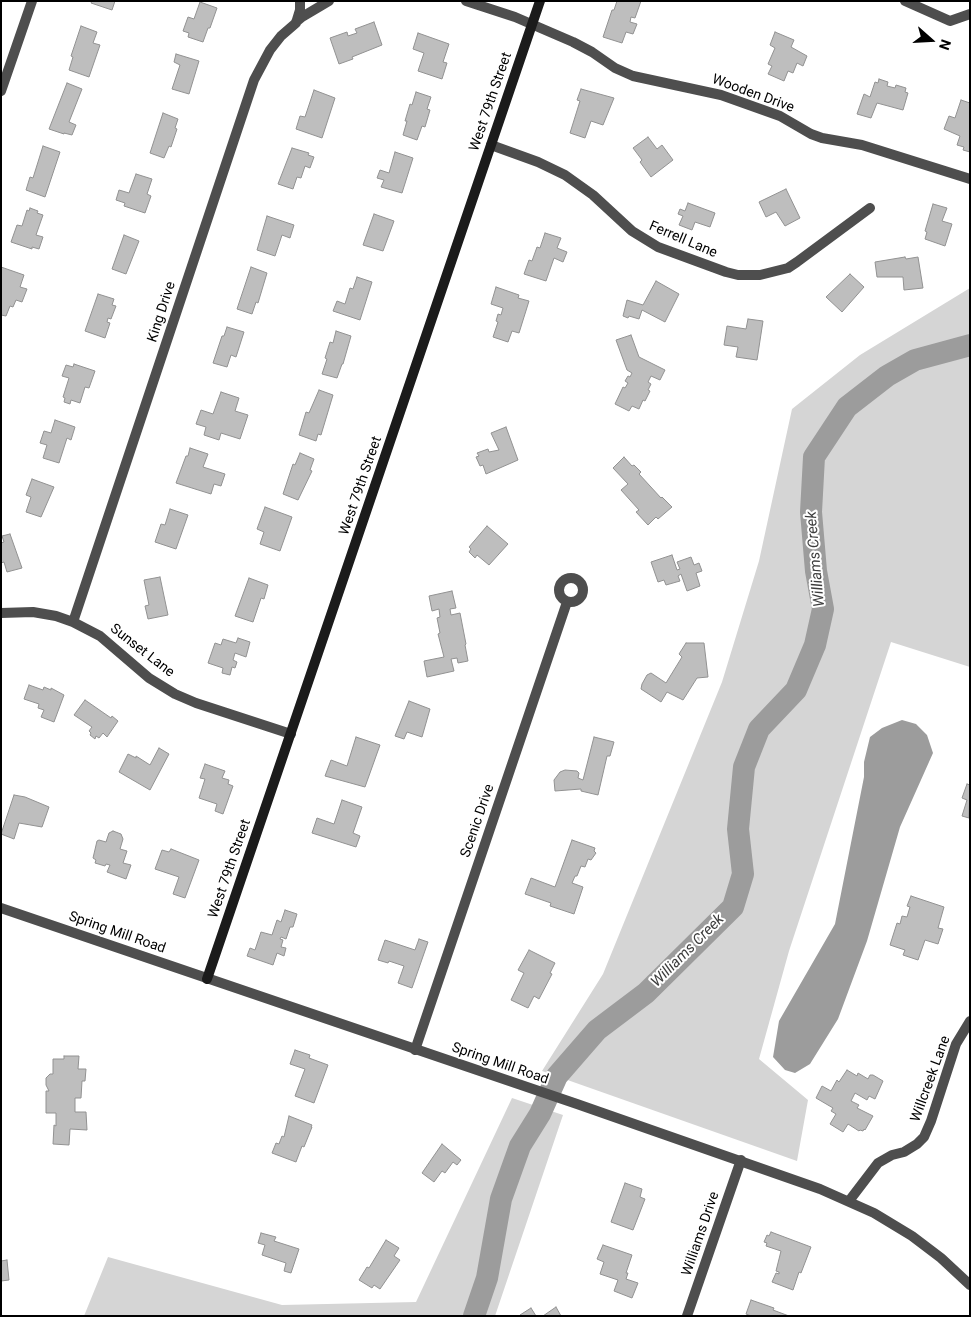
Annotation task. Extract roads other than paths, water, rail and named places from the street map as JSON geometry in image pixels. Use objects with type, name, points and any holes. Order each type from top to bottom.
[{"type":"main road","name":"West 79th Street","points":[[207,979],[540,1]]},
{"type":"street","points":[[1,91],[32,1]]},
{"type":"street","points":[[296,23],[300,10],[300,1]]},
{"type":"street","name":"King Drive","points":[[73,622],[254,80],[270,50],[281,36],[302,17],[329,1]]},
{"type":"street","points":[[466,1],[515,17],[532,25]]},
{"type":"street","points":[[904,1],[950,21],[970,14]]},
{"type":"street","name":"Wooden Drive","points":[[532,25],[582,46],[616,68],[633,76],[722,95],[780,116],[822,138],[862,145],[970,179]]},
{"type":"street","name":"Ferrell Lane","points":[[491,145],[544,164],[565,175],[593,195],[632,231],[658,247],[738,275],[760,275],[788,268],[870,208]]},
{"type":"street","name":"Scenic Drive","points":[[415,1050],[567,602]]},
{"type":"street","name":"Sunset Lane","points":[[1,612],[33,612],[56,616],[73,622],[100,636],[144,674],[175,694],[196,703],[291,734]]},
{"type":"street","name":"Spring Mill Road","points":[[1,908],[741,1160],[820,1189],[849,1201],[912,1236],[934,1252],[970,1285]]},
{"type":"street","name":"Willcreek Lane","points":[[849,1201],[878,1163],[892,1155],[904,1152],[924,1137],[931,1122],[956,1044],[970,1021]]},
{"type":"street","name":"Williams Drive","points":[[687,1316],[741,1160]]},
{"type":"waterway","name":"Williams Creek","points":[[474,1316],[487,1278],[501,1199],[520,1146],[540,1114],[557,1076],[597,1030],[646,993],[733,907],[743,874],[738,829],[744,767],[759,729],[796,690],[815,645],[823,609],[816,571],[811,512],[814,457],[847,407],[887,376],[915,360],[970,345]]}]
